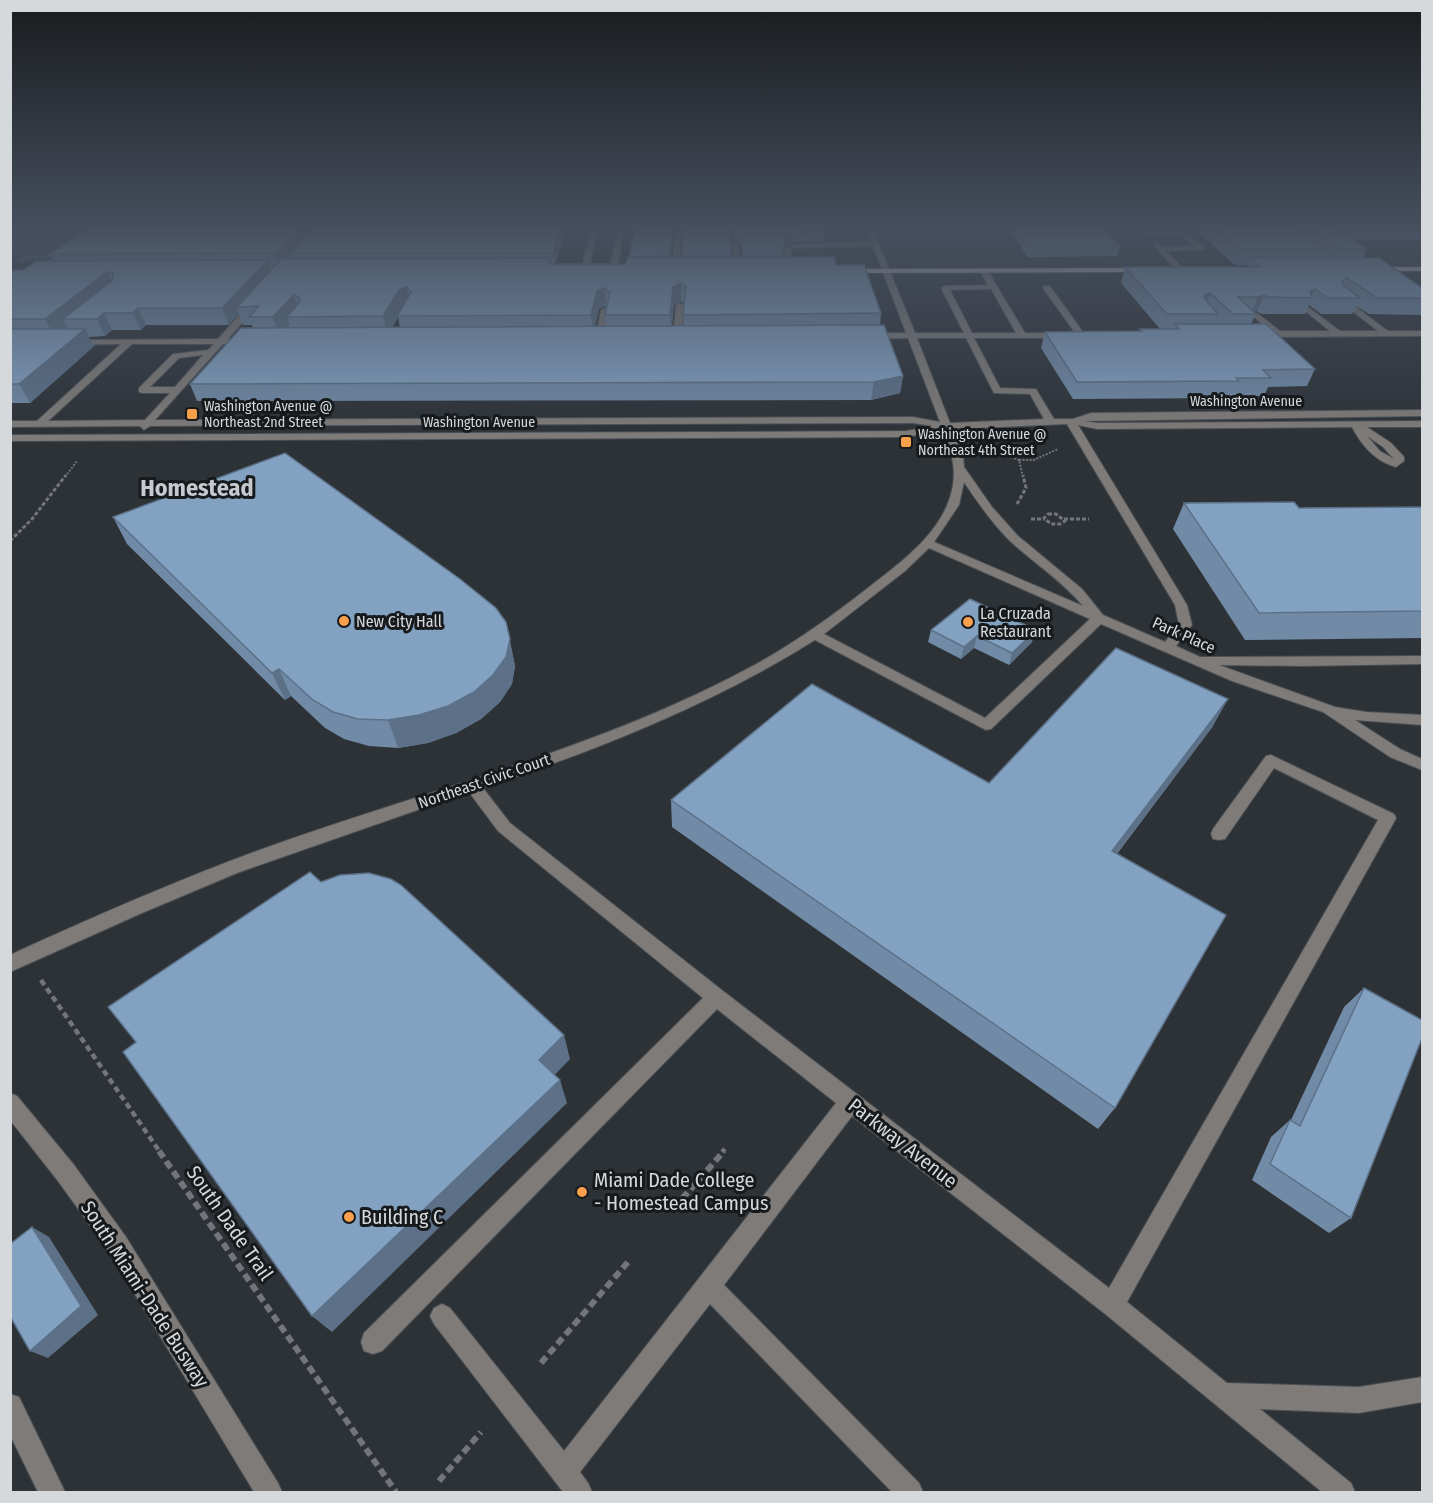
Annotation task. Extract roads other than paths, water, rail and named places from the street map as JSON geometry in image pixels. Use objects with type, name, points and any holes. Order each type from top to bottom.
[{"type":"street","points":[[814,634],[986,725],[1099,618],[1078,592],[1035,558],[1006,530],[988,509],[961,469],[947,426],[897,297]]},
{"type":"street","points":[[949,297],[997,391],[1033,391],[1051,422]]},
{"type":"street","points":[[1000,297],[1022,335]]},
{"type":"street","points":[[853,336],[1086,335],[1055,297]]},
{"type":"street","points":[[135,437],[259,298]]},
{"type":"street","points":[[1341,298],[1386,334]]},
{"type":"street","points":[[677,338],[680,305]]},
{"type":"street","points":[[1308,309],[1338,334]]},
{"type":"street","points":[[599,338],[604,310]]},
{"type":"street","points":[[1257,315],[1278,334]]},
{"type":"street","points":[[1246,334],[1422,334]]},
{"type":"street","points":[[587,339],[610,338]]},
{"type":"street","points":[[666,338],[688,338]]},
{"type":"street","points":[[69,342],[262,341]]},
{"type":"street","points":[[25,438],[129,342]]},
{"type":"street","points":[[177,390],[142,390],[176,356],[211,352]]},
{"type":"street","name":"Washington Avenue","points":[[1070,422],[1091,416],[1422,413]]},
{"type":"street","points":[[1344,414],[1355,424]]},
{"type":"street","name":"Washington Avenue","points":[[10,424],[913,420],[947,426]]},
{"type":"street","name":"Washington Avenue","points":[[10,438],[918,433],[947,426],[1051,422],[1097,426],[1422,424]]},
{"type":"street","points":[[1070,422],[1181,605],[1186,625],[1167,648]]},
{"type":"street","name":"Northeast Civic Court","points":[[10,964],[134,909],[261,857],[601,741],[686,705],[759,667],[814,634],[885,582],[927,543],[953,507],[960,487],[961,469]]},
{"type":"street","name":"Park Place","points":[[927,543],[1194,660],[1272,692],[1328,709],[1395,753],[1422,765]]},
{"type":"street","points":[[1194,660],[1422,660]]},
{"type":"street","points":[[1328,709],[1366,717],[1422,720]]},
{"type":"street","points":[[1112,1305],[1388,818],[1271,760],[1220,834]]},
{"type":"street","name":"Parkway Avenue","points":[[472,785],[504,827],[716,997],[1112,1305],[1342,1492]]},
{"type":"street","points":[[372,1342],[716,997]]},
{"type":"street","points":[[563,1473],[850,1102]]},
{"type":"street","name":"South Miami-Dade Busway","points":[[10,1103],[66,1173],[118,1245],[269,1492]]},
{"type":"street","points":[[708,1287],[910,1492]]},
{"type":"street","points":[[442,1316],[579,1492]]},
{"type":"street","points":[[1222,1395],[1359,1400],[1422,1389]]},
{"type":"street","points":[[10,1406],[52,1492]]},
{"type":"place","name":"Washington Avenue @ Northeast 2nd Street","points":[[192,414]]},
{"type":"place","name":"Washington Avenue @ Northeast 4th Street","points":[[906,442]]},
{"type":"place","name":"New City Hall","points":[[344,621]]},
{"type":"place","name":"La Cruzada Restaurant","points":[[968,622]]},
{"type":"place","name":"Miami Dade College - Homestead Campus","points":[[582,1192]]},
{"type":"place","name":"Building C","points":[[349,1217]]},
{"type":"district","name":"Homestead","points":[[197,488]]}]
